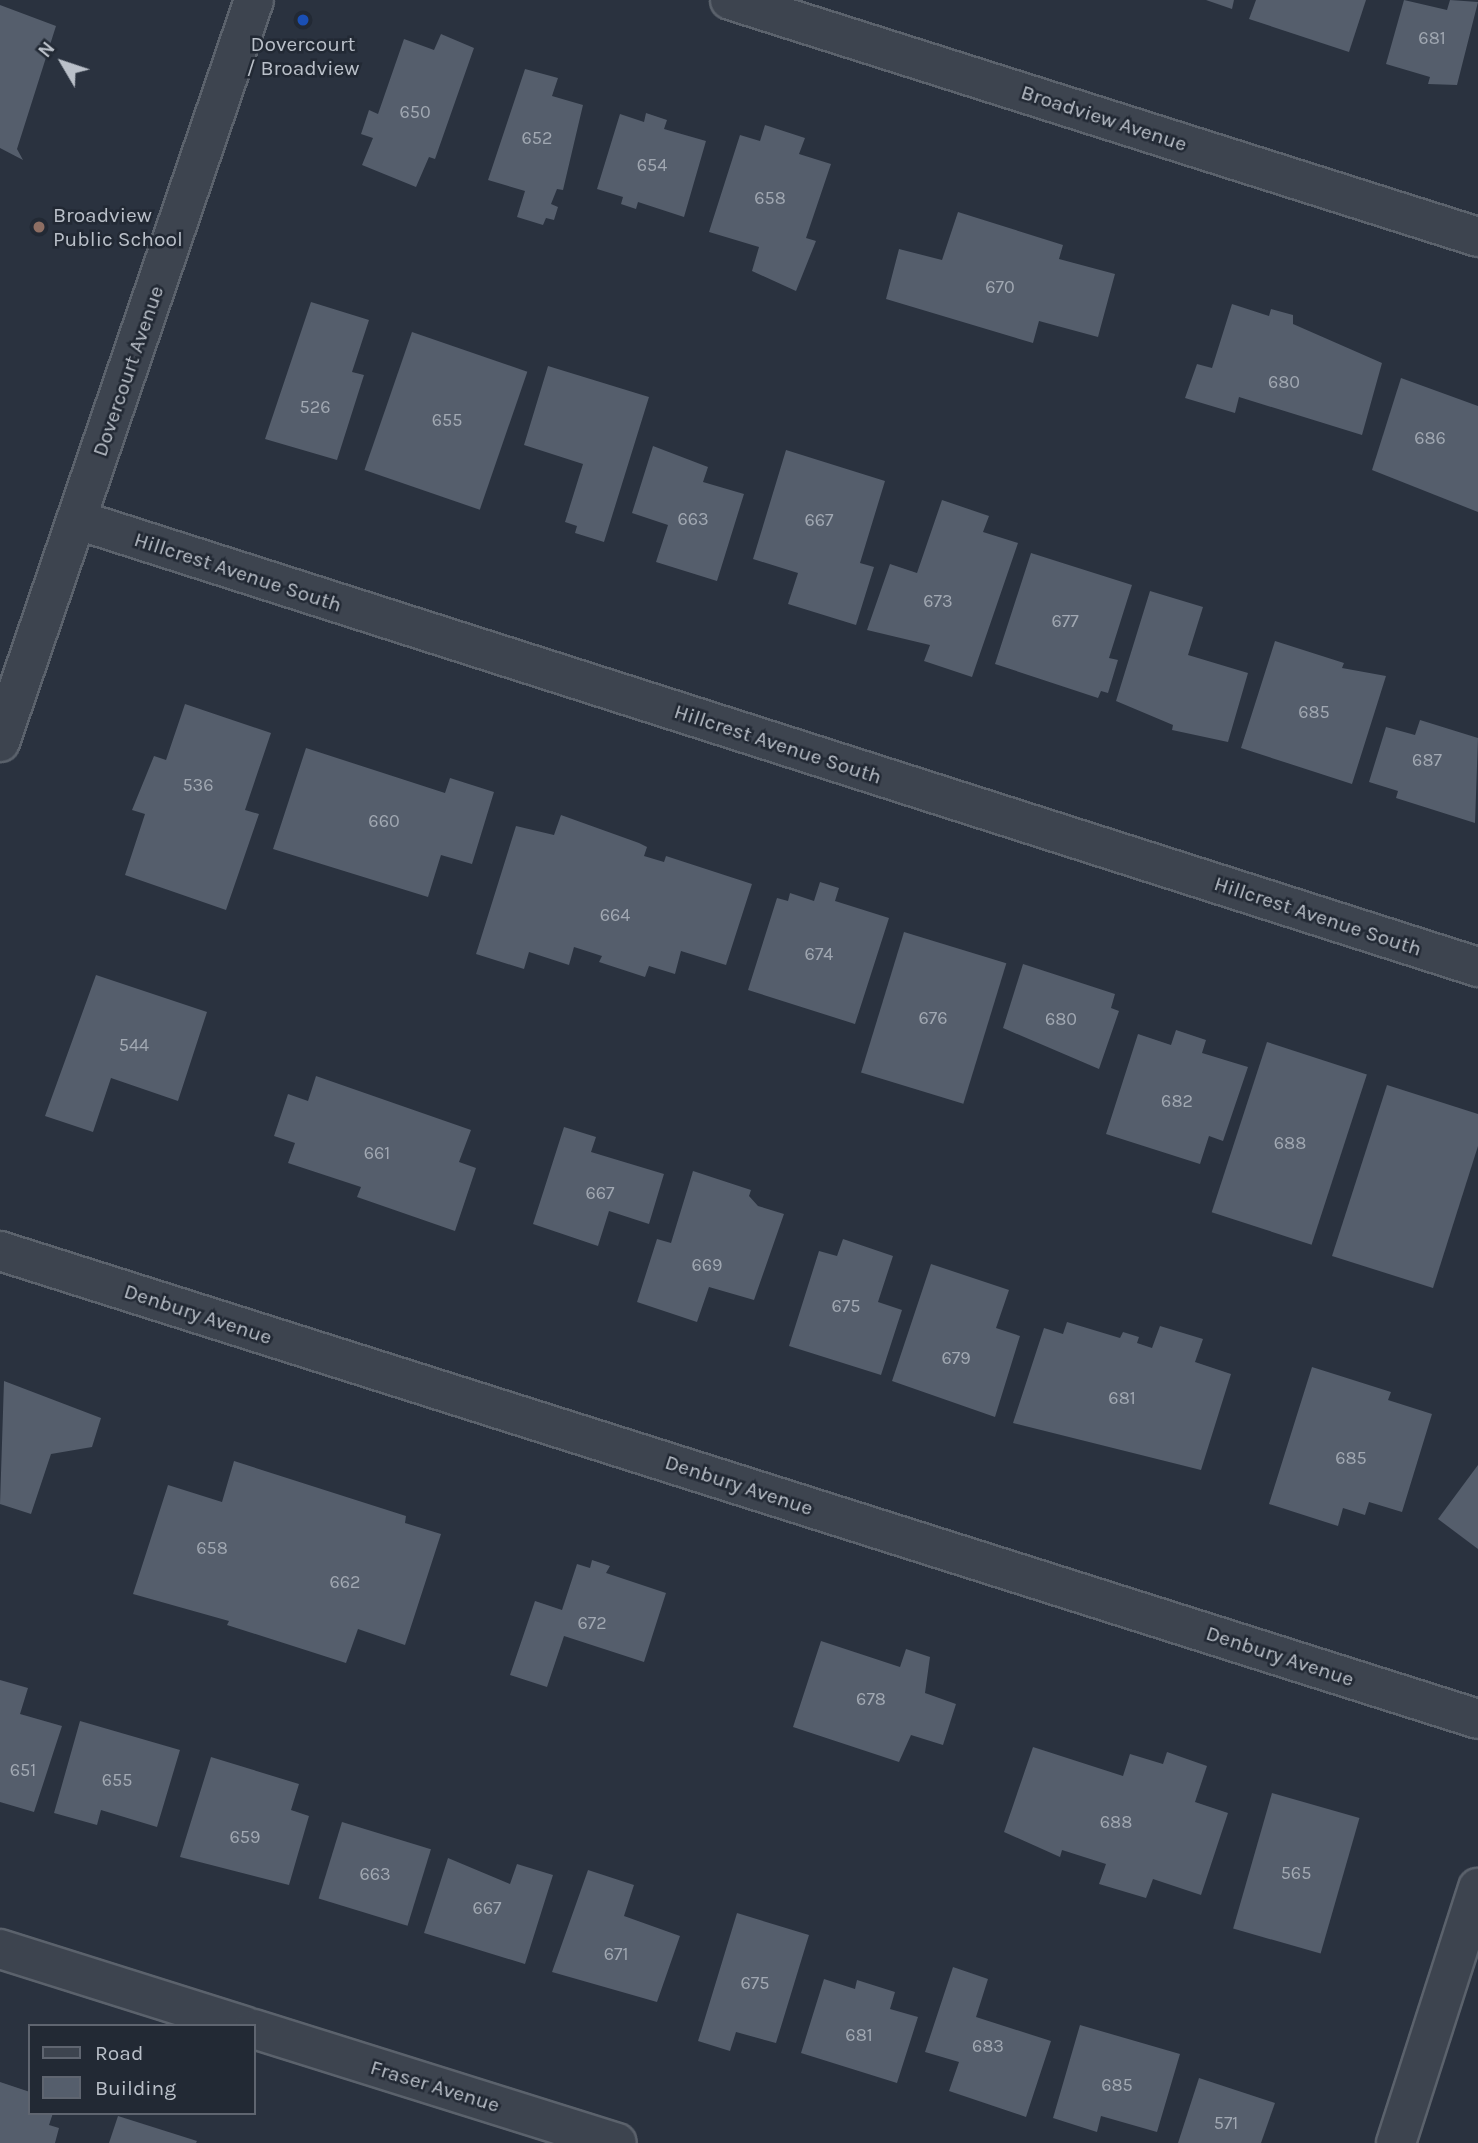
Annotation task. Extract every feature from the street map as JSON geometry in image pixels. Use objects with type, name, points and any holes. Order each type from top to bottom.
[{"type":"street","name":"Dovercourt Avenue","points":[[0,742],[254,0]]},
{"type":"street","name":"Broadview Avenue","points":[[730,0],[1478,237]]},
{"type":"street","name":"Hillcrest Avenue South","points":[[78,520],[1478,967]]},
{"type":"street","name":"Denbury Avenue","points":[[0,1251],[1478,1719]]},
{"type":"street","points":[[1396,2143],[1478,1888]]},
{"type":"street","points":[[0,1949],[238,2024]]},
{"type":"street","name":"Fraser Avenue","points":[[256,2030],[617,2143]]},
{"type":"building","points":[[1206,0],[1234,0],[1232,9]]},
{"type":"building","points":[[1256,0],[1366,0],[1349,52],[1249,19]]},
{"type":"building","points":[[1404,0],[1447,10],[1450,0],[1478,2],[1457,85],[1428,84],[1430,77],[1386,64]]},
{"type":"building","points":[[0,5],[56,26],[17,149],[23,160],[0,148]]},
{"type":"building","points":[[441,34],[474,48],[435,159],[429,157],[416,187],[362,165],[373,138],[361,134],[369,110],[378,114],[404,39],[434,50]]},
{"type":"building","points":[[525,69],[558,78],[552,96],[583,105],[563,190],[557,189],[551,204],[558,207],[554,220],[546,218],[543,225],[517,217],[525,191],[488,180]]},
{"type":"building","points":[[646,113],[667,120],[664,129],[706,141],[684,217],[638,202],[636,209],[621,204],[623,197],[597,189],[620,114],[644,122]]},
{"type":"building","points":[[765,125],[805,138],[799,154],[831,164],[806,238],[816,241],[796,291],[752,271],[759,247],[709,232],[740,135],[760,141]]},
{"type":"building","points":[[958,212],[1063,245],[1059,259],[1115,274],[1098,337],[1039,321],[1033,343],[886,299],[899,249],[942,260]]},
{"type":"building","points":[[311,302],[369,320],[352,372],[364,375],[337,460],[265,439]]},
{"type":"building","points":[[1232,304],[1269,316],[1271,309],[1293,315],[1293,324],[1382,363],[1362,435],[1239,397],[1235,413],[1185,398],[1197,364],[1212,368]]},
{"type":"building","points":[[412,332],[527,372],[480,510],[364,470]]},
{"type":"building","points":[[548,366],[649,397],[604,542],[575,533],[577,526],[565,522],[583,464],[524,445]]},
{"type":"building","points":[[1401,378],[1478,406],[1478,512],[1372,470]]},
{"type":"building","points":[[653,446],[708,467],[703,482],[744,494],[717,581],[656,562],[668,525],[632,513]]},
{"type":"building","points":[[786,450],[885,481],[860,563],[874,567],[856,625],[788,604],[798,573],[753,559]]},
{"type":"building","points":[[942,500],[989,516],[983,532],[1018,543],[972,677],[924,661],[930,645],[867,630],[890,564],[917,573]]},
{"type":"building","points":[[1031,553],[1132,585],[1109,658],[1118,660],[1108,693],[1101,691],[1098,698],[995,664]]},
{"type":"building","points":[[1150,591],[1203,607],[1188,655],[1248,673],[1228,742],[1172,730],[1173,725],[1116,701]]},
{"type":"building","points":[[1275,641],[1344,663],[1342,668],[1386,676],[1352,784],[1241,748]]},
{"type":"building","points":[[185,704],[271,733],[245,810],[259,814],[226,910],[125,875],[145,814],[132,810],[154,756],[166,760]]},
{"type":"building","points":[[1420,720],[1478,738],[1475,823],[1396,798],[1398,791],[1369,782],[1386,727],[1415,735]]},
{"type":"building","points":[[306,748],[445,793],[450,778],[494,792],[472,864],[441,855],[428,897],[273,849]]},
{"type":"building","points":[[561,815],[639,843],[647,847],[644,856],[664,862],[666,856],[752,884],[726,965],[681,951],[675,974],[649,966],[645,977],[599,962],[602,956],[574,947],[569,965],[529,952],[524,969],[476,954],[516,826],[554,835]]},
{"type":"building","points":[[820,882],[839,888],[835,901],[889,918],[855,1024],[748,990],[777,898],[788,901],[790,893],[814,901]]},
{"type":"building","points":[[904,932],[1006,963],[963,1104],[861,1073]]},
{"type":"building","points":[[1023,964],[1115,994],[1111,1008],[1119,1011],[1099,1069],[1003,1028]]},
{"type":"building","points":[[96,975],[207,1012],[178,1101],[111,1078],[93,1132],[45,1116]]},
{"type":"building","points":[[1176,1030],[1206,1040],[1202,1053],[1248,1067],[1223,1141],[1209,1136],[1200,1164],[1106,1134],[1138,1034],[1171,1045]]},
{"type":"building","points":[[1267,1042],[1367,1074],[1312,1245],[1212,1212]]},
{"type":"building","points":[[316,1076],[471,1130],[459,1162],[476,1168],[455,1231],[357,1197],[361,1187],[288,1163],[295,1143],[274,1136],[288,1094],[308,1101]]},
{"type":"building","points":[[1387,1085],[1478,1114],[1478,1146],[1433,1288],[1332,1256]]},
{"type":"building","points":[[564,1127],[596,1137],[591,1152],[664,1174],[649,1224],[609,1211],[598,1246],[533,1224]]},
{"type":"building","points":[[693,1171],[751,1190],[749,1196],[758,1206],[784,1214],[754,1300],[709,1287],[697,1322],[637,1302],[657,1239],[671,1243]]},
{"type":"building","points":[[843,1239],[893,1256],[878,1302],[902,1310],[881,1375],[789,1346],[819,1251],[837,1256]]},
{"type":"building","points":[[931,1264],[1009,1290],[996,1328],[1020,1336],[995,1417],[892,1381]]},
{"type":"building","points":[[1067,1322],[1120,1338],[1123,1332],[1139,1337],[1137,1343],[1152,1348],[1160,1326],[1203,1339],[1195,1362],[1231,1374],[1201,1470],[1013,1423],[1044,1328],[1063,1334]]},
{"type":"building","points":[[1312,1367],[1391,1392],[1388,1400],[1432,1414],[1402,1512],[1369,1502],[1365,1515],[1343,1508],[1338,1526],[1269,1504]]},
{"type":"building","points":[[4,1381],[101,1418],[92,1447],[51,1454],[31,1514],[0,1504]]},
{"type":"building","points":[[234,1461],[406,1516],[405,1523],[441,1534],[405,1645],[358,1629],[346,1663],[227,1625],[229,1621],[133,1594],[168,1485],[222,1502]]},
{"type":"building","points":[[1478,1465],[1478,1549],[1438,1519]]},
{"type":"building","points":[[592,1560],[610,1566],[606,1573],[666,1593],[644,1662],[564,1636],[547,1687],[510,1675],[535,1601],[562,1610],[577,1564],[590,1568]]},
{"type":"building","points":[[821,1641],[900,1667],[906,1649],[930,1657],[925,1693],[956,1704],[943,1745],[911,1735],[899,1762],[793,1727]]},
{"type":"building","points":[[0,1680],[28,1688],[20,1714],[62,1726],[34,1812],[0,1802]]},
{"type":"building","points":[[80,1721],[180,1750],[157,1827],[101,1810],[97,1825],[54,1813]]},
{"type":"building","points":[[1033,1747],[1123,1776],[1130,1754],[1163,1764],[1167,1752],[1207,1766],[1195,1802],[1228,1813],[1201,1895],[1153,1879],[1146,1898],[1099,1884],[1106,1864],[1062,1850],[1060,1857],[1004,1832]]},
{"type":"building","points":[[211,1757],[299,1784],[291,1810],[309,1816],[289,1885],[180,1857]]},
{"type":"building","points":[[1272,1793],[1359,1818],[1321,1954],[1233,1929]]},
{"type":"building","points":[[342,1822],[431,1849],[408,1926],[319,1899]]},
{"type":"building","points":[[448,1858],[510,1884],[517,1864],[553,1875],[525,1964],[424,1933]]},
{"type":"building","points":[[588,1870],[634,1885],[624,1916],[680,1936],[657,2002],[552,1972]]},
{"type":"building","points":[[737,1913],[809,1935],[776,2043],[736,2032],[730,2051],[698,2041]]},
{"type":"building","points":[[953,1967],[988,1979],[976,2017],[1051,2041],[1026,2117],[949,2091],[959,2062],[925,2052]]},
{"type":"building","points":[[824,1979],[855,1989],[857,1980],[895,1992],[890,2009],[918,2017],[897,2083],[801,2053]]},
{"type":"building","points":[[1080,2025],[1180,2054],[1157,2132],[1101,2116],[1097,2132],[1053,2118]]},
{"type":"building","points":[[1199,2078],[1275,2103],[1261,2143],[1178,2143]]},
{"type":"building","points":[[0,2082],[28,2091],[28,2115],[52,2115],[49,2125],[59,2128],[55,2143],[0,2143]]},
{"type":"building","points":[[118,2116],[197,2141],[109,2143]]},
{"type":"place","name":"Dovercourt / Broadview","points":[[303,20]]},
{"type":"place","name":"Broadview Public School","points":[[39,227]]}]
